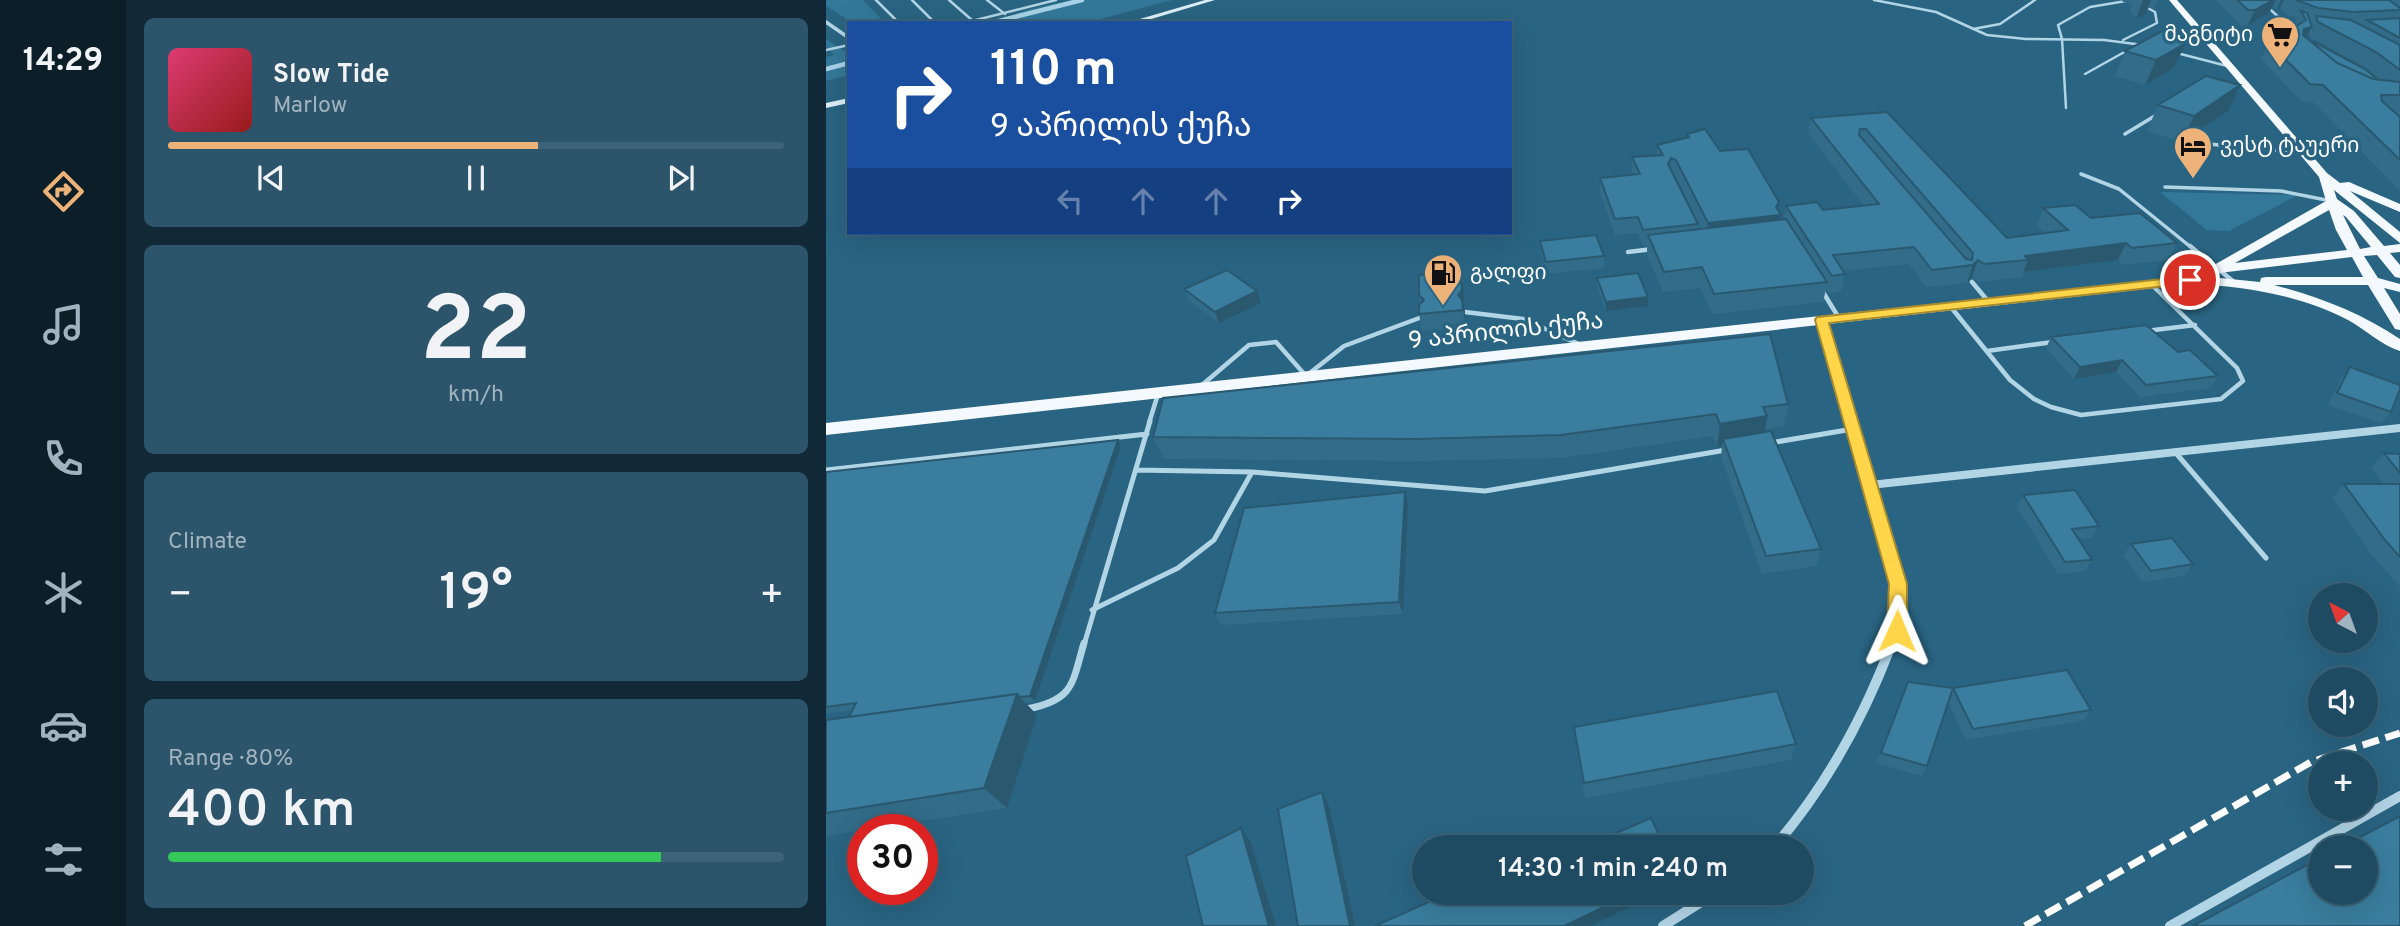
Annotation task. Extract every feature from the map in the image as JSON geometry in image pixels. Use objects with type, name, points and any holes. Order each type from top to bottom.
[{"type":"main road","points":[[1136,21],[1212,0]]},
{"type":"main road","points":[[2174,0],[2231,67],[2240,84],[2323,175],[2400,239]]},
{"type":"main road","points":[[826,106],[847,101]]},
{"type":"main road","points":[[2323,175],[2342,230],[2400,326]]},
{"type":"main road","points":[[2323,175],[2400,208]]},
{"type":"main road","points":[[2190,280],[2216,269],[2334,202]]},
{"type":"main road","points":[[2334,202],[2350,214],[2400,274]]},
{"type":"main road","points":[[2216,269],[2400,248]]},
{"type":"main road","points":[[2190,280],[2374,281],[2400,288]]},
{"type":"main road","name":"9 აპრილის ქუჩა","points":[[826,429],[2190,280]]},
{"type":"main road","points":[[2234,282],[2277,290],[2326,305],[2369,325],[2400,346]]},
{"type":"street","points":[[826,22],[847,37]]},
{"type":"street","points":[[1784,835],[1807,808],[1843,750],[1882,670],[1897,631],[1898,584],[1822,320]]},
{"type":"street","points":[[1870,485],[2400,428]]},
{"type":"street","points":[[2171,926],[2400,796]]},
{"type":"street","points":[[1663,926],[1696,905]]},
{"type":"lane","points":[[876,1],[882,0]]},
{"type":"lane","points":[[912,0],[933,21]]},
{"type":"lane","points":[[949,0],[973,21],[1056,0]]},
{"type":"lane","points":[[987,0],[1005,14]]},
{"type":"lane","points":[[1027,0],[1034,5]]},
{"type":"lane","points":[[1874,0],[1938,12],[1966,30],[2001,36],[2122,41],[2153,47]]},
{"type":"lane","points":[[1966,30],[2000,24],[2035,0]]},
{"type":"lane","points":[[2066,108],[2062,39],[2058,25],[2070,16],[2097,4],[2124,0],[2149,7],[2155,12],[2157,23],[2122,41]]},
{"type":"lane","points":[[2260,0],[2285,23],[2303,28]]},
{"type":"lane","points":[[876,1],[897,21]]},
{"type":"lane","points":[[2085,74],[2140,44]]},
{"type":"lane","points":[[826,50],[847,46]]},
{"type":"lane","points":[[2166,50],[2231,67]]},
{"type":"lane","points":[[2124,134],[2166,109]]},
{"type":"lane","points":[[2209,144],[2304,153]]},
{"type":"lane","points":[[2081,174],[2119,189],[2234,282]]},
{"type":"lane","points":[[2165,187],[2281,191],[2334,202]]},
{"type":"lane","points":[[1628,252],[1654,249]]},
{"type":"lane","points":[[1972,282],[1989,302]]},
{"type":"lane","points":[[1950,306],[2014,382],[2035,399],[2081,415],[2221,398],[2234,391],[2243,381],[2237,368],[2151,284]]},
{"type":"lane","points":[[1820,287],[1839,318]]},
{"type":"lane","points":[[1465,312],[1523,319],[1584,346]]},
{"type":"lane","points":[[1199,388],[1249,345],[1276,342],[1306,376],[1344,346],[1422,317]]},
{"type":"lane","points":[[2139,332],[2194,325]]},
{"type":"lane","points":[[1987,351],[2056,342]]},
{"type":"lane","points":[[1017,710],[1044,706],[1059,700],[1071,689],[1159,392]]},
{"type":"lane","points":[[1758,445],[1853,429]]},
{"type":"lane","points":[[826,470],[1147,434]]},
{"type":"lane","points":[[1136,470],[1252,472],[1485,491],[1730,450]]},
{"type":"lane","points":[[2174,452],[2266,558]]},
{"type":"lane","points":[[1093,610],[1178,568],[1214,540],[1252,472]]},
{"type":"shaded area","points":[[826,0],[863,0],[883,21],[850,21],[826,6]]},
{"type":"shaded area","points":[[1071,0],[1172,0],[1093,21],[996,21],[1026,10]]},
{"type":"shaded area","points":[[826,39],[847,53],[847,76],[826,81],[826,57],[834,55],[826,46]]},
{"type":"shaded area","points":[[2160,192],[2298,195],[2229,231],[2207,230]]},
{"type":"building","points":[[2237,0],[2273,0],[2255,10],[2248,10]]},
{"type":"building","points":[[2296,0],[2389,0],[2400,10],[2353,12],[2318,8]]},
{"type":"building","points":[[2301,11],[2307,13],[2312,27],[2304,29],[2303,35],[2337,63],[2373,79],[2400,82],[2400,95],[2381,95],[2382,101],[2400,117],[2400,160],[2323,85],[2310,84],[2269,43],[2306,20]]},
{"type":"building","points":[[2316,16],[2351,20],[2400,45],[2400,70],[2376,52],[2318,22]]},
{"type":"building","points":[[2400,18],[2400,38],[2367,20]]},
{"type":"building","points":[[2166,29],[2184,34],[2185,44],[2156,60],[2125,51]]},
{"type":"building","points":[[2314,42],[2365,69],[2377,79],[2337,63]]},
{"type":"building","points":[[2206,76],[2240,85],[2194,116],[2158,105]]},
{"type":"building","points":[[1887,112],[2007,238],[2068,230],[2043,208],[2075,205],[2091,218],[2140,213],[2177,243],[2132,248],[2126,243],[2025,256],[2028,260],[1984,264],[1978,260],[1973,265],[1932,270],[1914,247],[1833,255],[1845,274],[1832,276],[1786,206],[1817,202],[1823,210],[1879,204],[1811,118]],"holes":[[[1860,129],[1866,129],[1973,253],[1972,260],[1966,259],[1859,135]]]},
{"type":"building","points":[[1705,129],[1720,151],[1748,149],[1779,202],[1776,207],[1781,215],[1708,223],[1676,160],[1671,158],[1668,164],[1698,224],[1643,230],[1638,217],[1615,219],[1600,178],[1640,174],[1632,157],[1663,155],[1657,145],[1689,137],[1687,134]]},
{"type":"building","points":[[1786,219],[1827,282],[1714,294],[1702,267],[1664,272],[1648,235]]},
{"type":"building","points":[[1596,235],[1604,256],[1546,262],[1540,241]]},
{"type":"building","points":[[1227,270],[1257,291],[1215,312],[1184,289]]},
{"type":"building","points":[[1460,271],[1462,290],[1458,295],[1462,300],[1463,310],[1419,314],[1419,305],[1424,300],[1419,295],[1419,275]]},
{"type":"building","points":[[1638,273],[1648,297],[1606,302],[1597,278]]},
{"type":"building","points":[[2146,325],[2178,352],[2190,350],[2218,376],[2146,385],[2122,360],[2080,367],[2051,337]]},
{"type":"building","points":[[1770,334],[1788,404],[1763,407],[1767,416],[1720,424],[1716,414],[1561,435],[1415,439],[1153,437],[1163,398]]},
{"type":"building","points":[[2350,367],[2400,385],[2391,412],[2337,393]]},
{"type":"building","points":[[1771,431],[1821,549],[1766,556],[1723,439]]},
{"type":"building","points":[[1118,440],[1030,696],[1020,697],[1017,694],[849,717],[856,703],[826,707],[826,472]]},
{"type":"building","points":[[2384,453],[2400,454],[2400,473]]},
{"type":"building","points":[[2344,484],[2400,484],[2400,557],[2385,540]]},
{"type":"building","points":[[2075,490],[2099,526],[2072,529],[2092,560],[2065,562],[2023,495]]},
{"type":"building","points":[[1405,492],[1399,602],[1215,613],[1244,508]]},
{"type":"building","points":[[2172,538],[2193,564],[2151,571],[2131,544]]},
{"type":"building","points":[[2067,670],[2091,710],[1973,729],[1953,688]]},
{"type":"building","points":[[1908,682],[1953,688],[1927,766],[1881,753]]},
{"type":"building","points":[[1777,691],[1796,744],[1584,783],[1574,727]]},
{"type":"building","points":[[1017,694],[984,788],[826,813],[826,720]]},
{"type":"building","points":[[1322,792],[1350,926],[1298,926],[1278,809]]},
{"type":"building","points":[[2400,816],[2400,926],[2193,926],[2308,864],[2308,905],[2378,905],[2378,835],[2364,835]]},
{"type":"building","points":[[1651,818],[1659,835],[1612,835]]},
{"type":"building","points":[[1241,828],[1269,926],[1203,926],[1186,856]]},
{"type":"building","points":[[1423,905],[1608,905],[1564,926],[1375,926]]},
{"type":"waterway","points":[[999,21],[1082,0]]},
{"type":"waterway","points":[[826,69],[847,64]]},
{"type":"railway","points":[[2025,926],[2311,762],[2400,733]]},
{"type":"place","name":"მაგნიტი","points":[[2280,69]]},
{"type":"place","name":"ვესტ ტაუერი","points":[[2193,180]]},
{"type":"place","name":"გალფი","points":[[1443,307]]},
{"type":"route","points":[[1897,631],[1898,584],[1822,320],[2190,280]]}]
